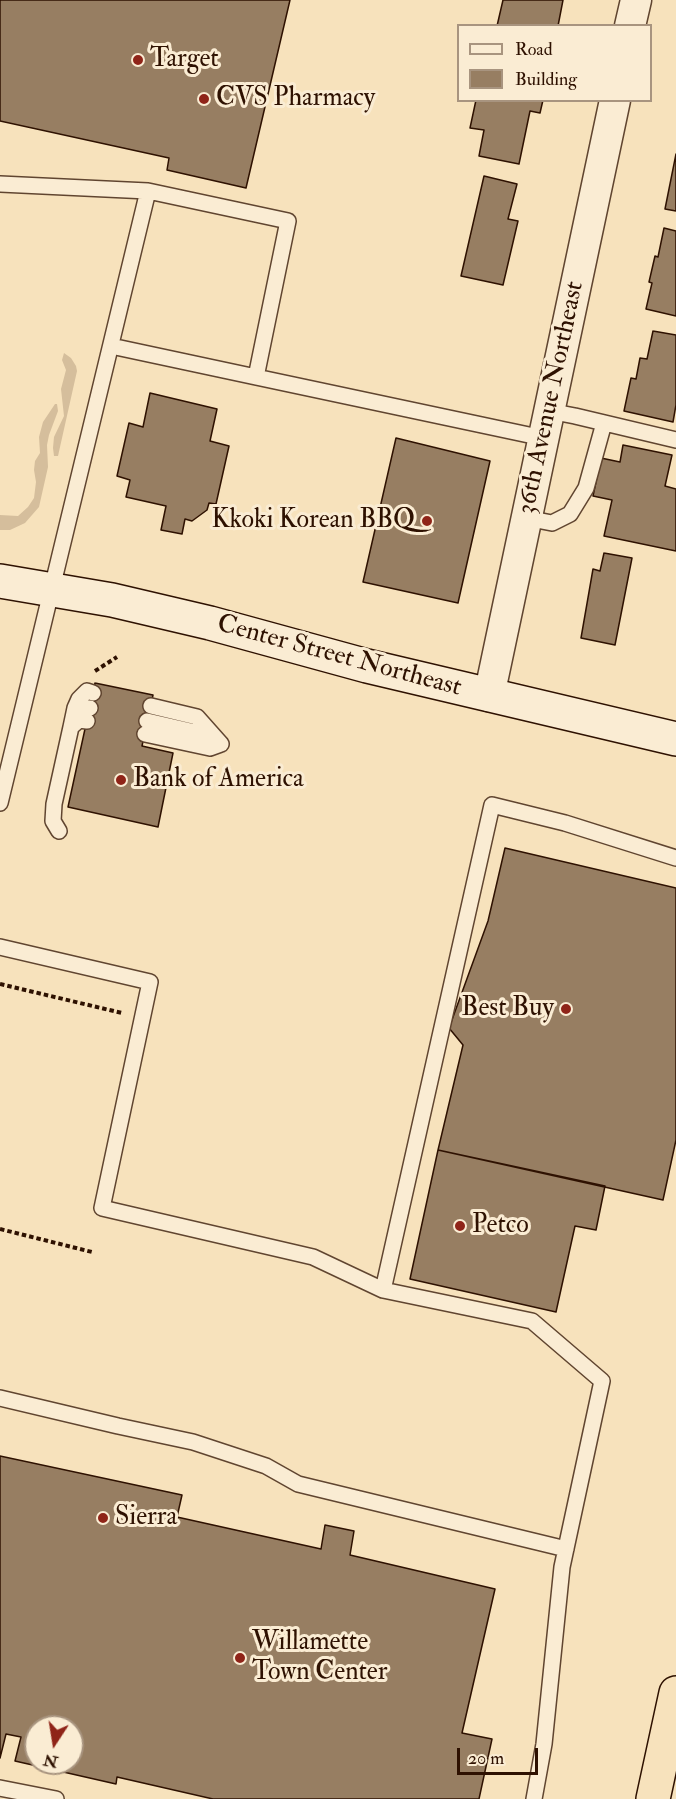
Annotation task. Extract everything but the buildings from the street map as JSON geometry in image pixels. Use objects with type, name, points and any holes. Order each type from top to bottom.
[{"type":"highway","points":[[653,1799],[676,1693]]},
{"type":"main road","name":"Center Street Northeast","points":[[0,581],[112,600],[210,623],[367,666],[676,739]]},
{"type":"street","points":[[630,24],[636,0]]},
{"type":"street","name":"36th Avenue Northeast","points":[[489,696],[615,102]]},
{"type":"lane","points":[[0,184],[148,191],[288,221],[256,377]]},
{"type":"lane","points":[[0,803],[148,191]]},
{"type":"lane","points":[[111,346],[256,377],[546,425],[604,423],[676,440]]},
{"type":"lane","points":[[526,518],[552,523],[570,514],[586,488],[604,423]]},
{"type":"lane","points":[[59,831],[53,821],[54,804],[71,727],[86,707]]},
{"type":"lane","points":[[148,720],[199,733],[221,744]]},
{"type":"lane","points":[[383,1290],[492,805],[565,823],[676,858]]},
{"type":"lane","points":[[0,947],[150,982],[102,1208],[313,1257],[383,1290],[532,1321],[602,1381],[562,1567],[543,1744],[534,1799]]},
{"type":"lane","points":[[0,1398],[193,1442],[267,1466],[298,1484],[566,1549]]},
{"type":"lane","points":[[0,1788],[56,1799]]},
{"type":"path","points":[[0,984],[142,1017]]},
{"type":"path","points":[[0,1229],[92,1252]]},
{"type":"shaded area","points":[[64,353],[71,358],[77,371],[58,456],[54,456],[54,437],[64,416],[61,389],[66,370],[62,360]]},
{"type":"shaded area","points":[[57,404],[58,411],[47,445],[48,467],[39,507],[25,523],[10,530],[0,530],[0,515],[18,516],[34,498],[35,461],[40,453],[39,437],[43,422]]},
{"type":"place","name":"Target","points":[[138,60]]},
{"type":"place","name":"CVS Pharmacy","points":[[204,99]]},
{"type":"place","name":"Kkoki Korean BBQ","points":[[427,521]]},
{"type":"place","name":"Bank of America","points":[[121,780]]},
{"type":"place","name":"Best Buy","points":[[566,1009]]},
{"type":"place","name":"Petco","points":[[460,1226]]},
{"type":"place","name":"Sierra","points":[[103,1518]]},
{"type":"place","name":"Willamette Town Center","points":[[240,1658]]}]
